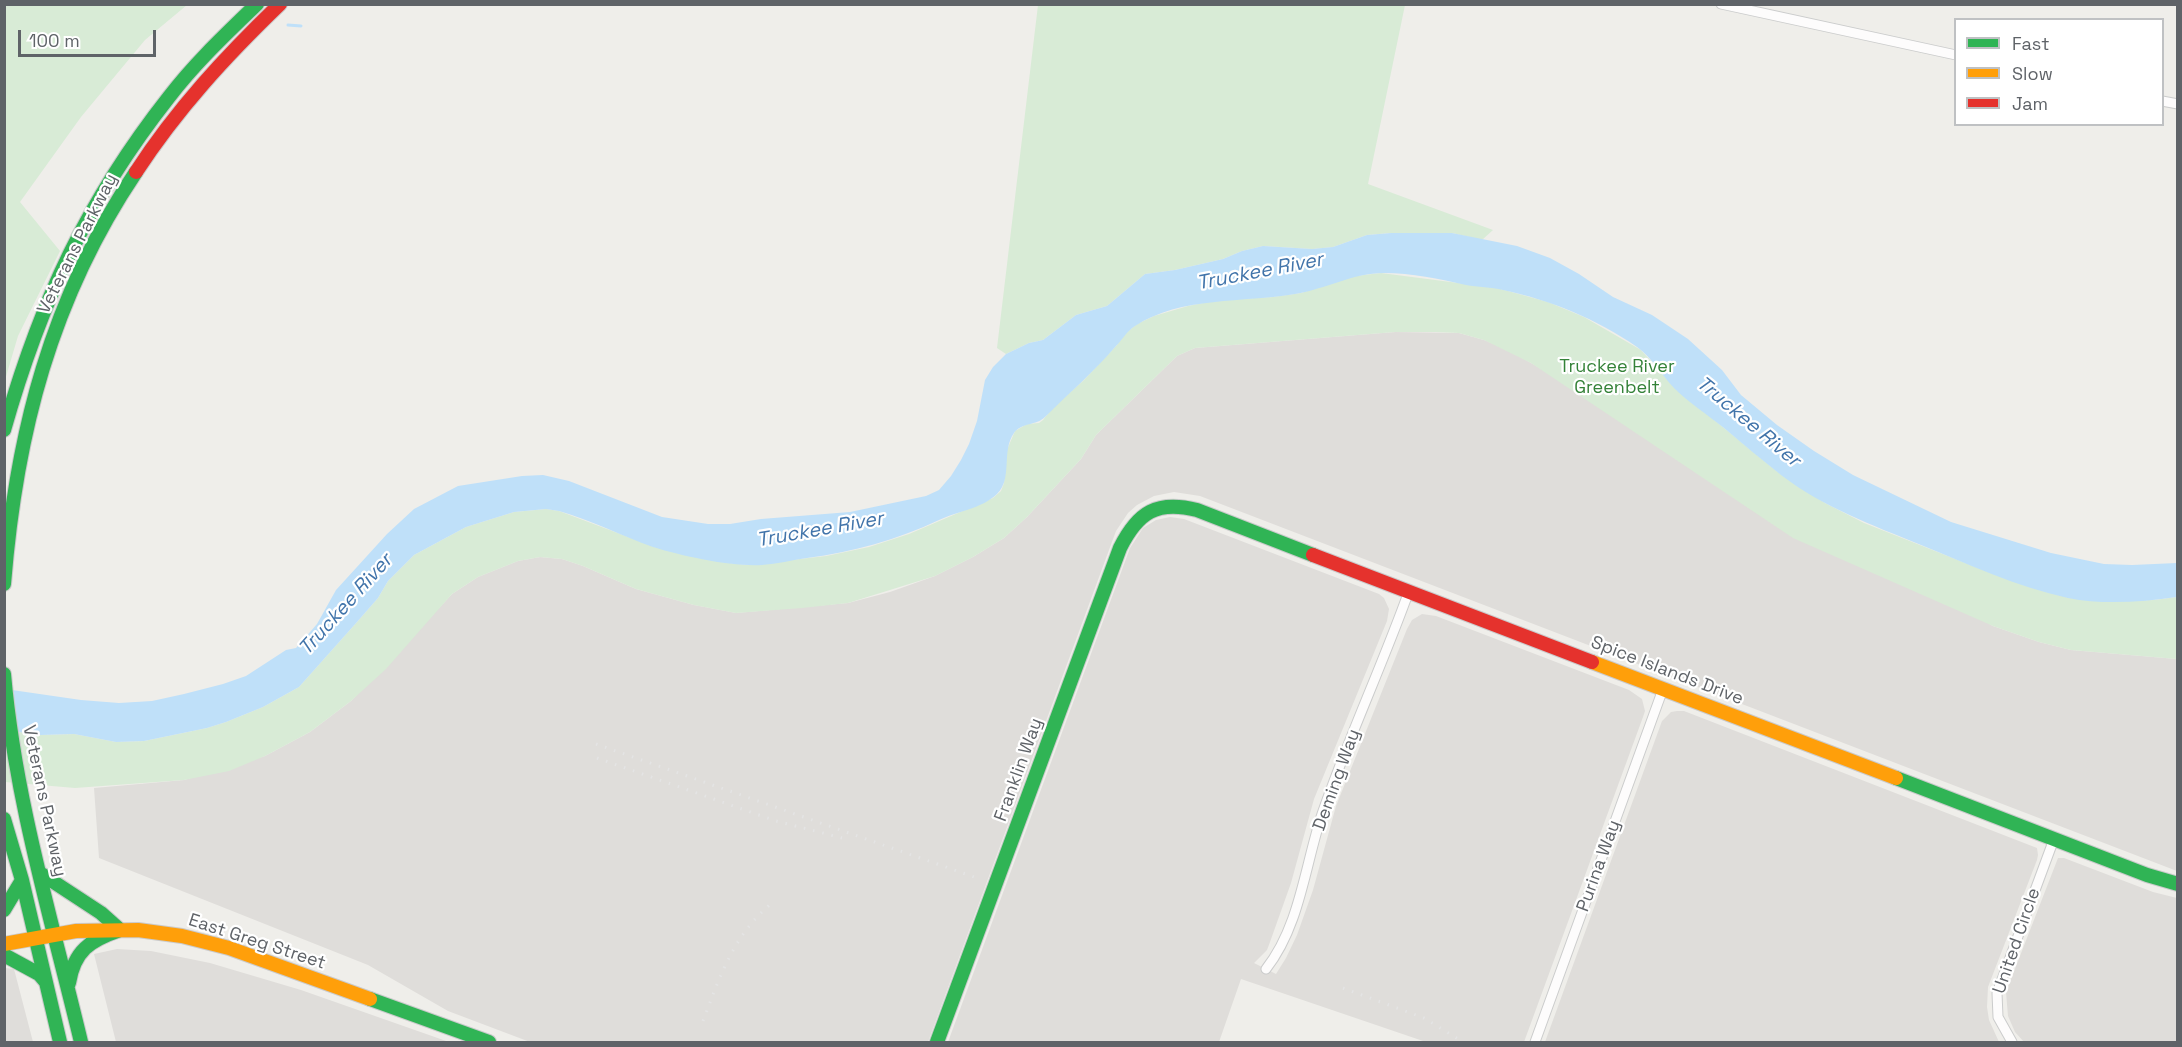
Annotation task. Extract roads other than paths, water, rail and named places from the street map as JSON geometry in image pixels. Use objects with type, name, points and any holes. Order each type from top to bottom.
[{"type":"main road","name":"Veterans Parkway","points":[[4,430],[38,322],[61,267],[89,212],[119,164],[168,97],[203,57],[257,4]]},
{"type":"main road","name":"Veterans Parkway","points":[[4,584],[7,538],[32,403],[56,328],[79,275],[106,221],[159,136],[213,68],[280,4]]},
{"type":"main road","name":"Spice Islands Drive","points":[[1142,515],[1173,505],[1192,508],[2147,875],[2178,884]]},
{"type":"main road","name":"Franklin Way","points":[[937,1042],[1120,548],[1132,525],[1142,515]]},
{"type":"main road","name":"Veterans Parkway","points":[[4,674],[12,744],[26,818],[81,1042]]},
{"type":"main road","points":[[5,820],[22,880],[60,1042]]},
{"type":"main road","points":[[40,873],[52,883],[105,914],[120,930],[100,936],[79,954],[69,975],[68,989]]},
{"type":"main road","points":[[4,910],[22,880]]},
{"type":"main road","name":"East Greg Street","points":[[4,944],[55,933],[120,930],[182,936],[229,948],[489,1042]]},
{"type":"main road","points":[[4,955],[39,974],[45,981]]},
{"type":"street","points":[[1721,4],[1954,56]]},
{"type":"street","name":"Deming Way","points":[[1266,969],[1277,953],[1289,926],[1323,812],[1409,591]]},
{"type":"street","name":"Purina Way","points":[[1535,1042],[1664,689]]},
{"type":"street","name":"United Circle","points":[[2012,1042],[1998,1017],[1997,993],[2054,839]]},
{"type":"water","name":"Truckee River","points":[[1452,233],[1517,246],[1550,258],[1613,297],[1652,315],[1688,339],[1722,370],[1741,395],[1777,425],[1853,475],[1951,522],[2051,553],[2104,564],[2177,563],[2177,597],[2122,602],[2095,602],[2068,598],[2011,581],[1884,530],[1814,497],[1781,475],[1692,404],[1669,383],[1637,347],[1589,319],[1521,294],[1415,275],[1384,273],[1350,278],[1295,294],[1192,305],[1153,316],[1127,333],[1099,365],[1045,417],[1021,427],[1014,433],[1008,448],[1005,481],[997,494],[977,506],[891,539],[841,552],[779,563],[750,565],[722,563],[653,547],[559,511],[546,509],[514,512],[466,527],[414,555],[388,581],[378,598],[299,687],[263,707],[207,728],[144,741],[116,742],[74,734],[41,735],[5,730],[5,689],[119,703],[152,701],[223,684],[246,676],[286,650],[296,648],[317,624],[336,590],[387,534],[414,509],[458,486],[543,475],[569,481],[662,517],[708,524],[730,524],[761,519],[850,512],[926,496],[939,490],[961,460],[977,421],[985,380],[993,367],[1006,354],[1029,343],[1043,340],[1076,315],[1107,306],[1145,274],[1223,259],[1263,246],[1312,249],[1333,247],[1367,235]]},
{"type":"waterway","points":[[288,25],[301,26]]},
{"type":"railway","points":[[596,744],[977,878]]},
{"type":"railway","points":[[597,758],[776,821],[842,838]]},
{"type":"railway","points":[[703,1021],[722,972],[738,942],[759,915],[772,903]]},
{"type":"railway","points":[[1343,988],[1424,1018],[1463,1042]]},
{"type":"park label","name":"Truckee River Greenbelt","points":[[1617,377]]}]
